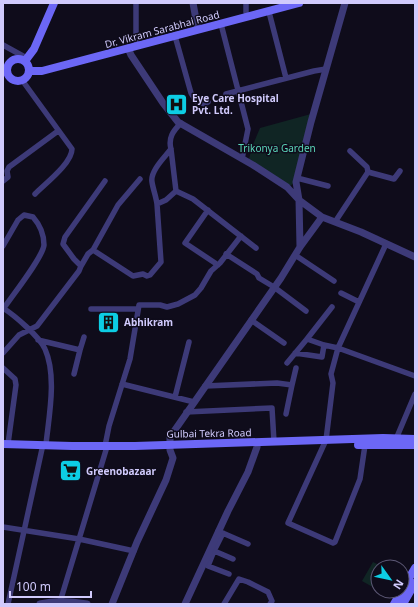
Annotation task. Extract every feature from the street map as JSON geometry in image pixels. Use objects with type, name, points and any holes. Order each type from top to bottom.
[{"type":"main road","points":[[25,62],[16,58],[10,62],[6,68],[5,76],[15,80],[22,80],[27,76],[25,62],[49,3]]},
{"type":"main road","points":[[25,62],[34,49],[54,3]]},
{"type":"main road","name":"Dr. Vikram Sarabhai Road","points":[[25,62],[41,66],[282,3]]},
{"type":"main road","name":"Dr. Vikram Sarabhai Road","points":[[25,62],[42,71],[299,3]]},
{"type":"main road","name":"Gulbai Tekra Road","points":[[5,445],[105,448],[257,447],[383,438],[415,439]]},
{"type":"main road","name":"Gulbai Tekra Road","points":[[170,447],[274,442],[415,445]]},
{"type":"main road","points":[[394,604],[415,568]]},
{"type":"main road","points":[[403,604],[415,583]]},
{"type":"street","points":[[136,3],[136,41]]},
{"type":"street","points":[[193,3],[197,25]]},
{"type":"street","points":[[246,3],[246,12]]},
{"type":"street","points":[[300,248],[299,200],[296,182],[345,3]]},
{"type":"street","points":[[268,12],[286,78]]},
{"type":"street","points":[[221,24],[248,129],[242,159]]},
{"type":"street","points":[[175,36],[191,93],[196,101],[204,104],[208,102]]},
{"type":"street","points":[[3,45],[25,62]]},
{"type":"street","points":[[128,48],[162,103],[178,122],[287,187],[299,200],[322,217],[415,257]]},
{"type":"street","points":[[226,94],[326,69]]},
{"type":"street","points":[[22,80],[72,149],[72,154],[68,161],[36,194]]},
{"type":"street","points":[[176,191],[172,149],[170,143],[175,129],[181,123]]},
{"type":"street","points":[[3,181],[8,177],[7,171],[9,167],[58,131]]},
{"type":"street","points":[[93,250],[133,276],[143,274],[147,276],[150,275],[161,262],[157,204],[155,189],[152,181],[153,172],[172,149]]},
{"type":"street","points":[[335,222],[368,172],[367,167],[350,151]]},
{"type":"street","points":[[368,172],[394,179],[400,171]]},
{"type":"street","points":[[297,178],[328,186]]},
{"type":"street","points":[[3,353],[19,335],[36,326],[80,271],[81,266],[88,254],[93,250],[118,205],[140,179]]},
{"type":"street","points":[[81,266],[63,244],[65,237],[105,180]]},
{"type":"street","points":[[157,204],[166,200],[176,191]]},
{"type":"street","points":[[176,191],[193,198],[256,248]]},
{"type":"street","points":[[208,210],[185,243],[218,265]]},
{"type":"street","points":[[3,246],[18,220],[24,215],[33,216],[40,224],[44,246],[39,258],[4,308],[29,330],[44,347],[49,360],[51,385],[44,447],[8,604]]},
{"type":"street","points":[[112,604],[166,480],[173,458],[170,447],[170,437],[322,217]]},
{"type":"street","points":[[60,602],[130,359],[139,305],[160,305],[168,307],[178,304],[195,295],[202,288],[211,271],[218,265],[240,236]]},
{"type":"street","points":[[365,445],[360,479],[335,542],[333,543],[288,522],[325,443],[333,383],[332,374],[338,348],[386,244]]},
{"type":"street","points":[[226,254],[257,274],[259,278],[274,287],[306,311]]},
{"type":"street","points":[[295,255],[334,281]]},
{"type":"street","points":[[341,293],[359,302]]},
{"type":"street","points":[[287,363],[332,307]]},
{"type":"street","points":[[90,309],[138,309]]},
{"type":"street","points":[[251,320],[284,343]]},
{"type":"street","points":[[74,374],[84,337]]},
{"type":"street","points":[[307,339],[338,348],[415,376]]},
{"type":"street","points":[[38,340],[80,350]]},
{"type":"street","points":[[175,397],[189,342]]},
{"type":"street","points":[[295,354],[322,357],[324,345]]},
{"type":"street","points":[[3,368],[15,378],[16,385],[5,445]]},
{"type":"street","points":[[286,414],[296,368]]},
{"type":"street","points":[[205,386],[277,383],[292,385]]},
{"type":"street","points":[[122,384],[194,402]]},
{"type":"street","points":[[396,439],[415,394]]},
{"type":"street","points":[[186,412],[272,408],[274,442]]},
{"type":"street","points":[[185,604],[214,549],[248,472],[257,447]]},
{"type":"street","points":[[3,527],[79,539],[134,551]]},
{"type":"street","points":[[221,532],[248,544]]},
{"type":"street","points":[[214,549],[233,559]]},
{"type":"street","points":[[205,565],[228,574]]},
{"type":"street","points":[[224,604],[239,579],[268,592],[272,601],[270,604]]},
{"type":"street","points":[[40,604],[60,602],[87,604]]},
{"type":"green space","name":"Trikonya Garden","points":[[311,114],[294,183],[290,186],[249,159],[260,128]]},
{"type":"green space","points":[[370,567],[370,586],[362,581]]},
{"type":"place","name":"Eye Care Hospital Pvt. Ltd.","points":[[177,104]]},
{"type":"place","name":"Abhikram","points":[[108,322]]},
{"type":"place","name":"Greenobazaar","points":[[71,471]]}]
